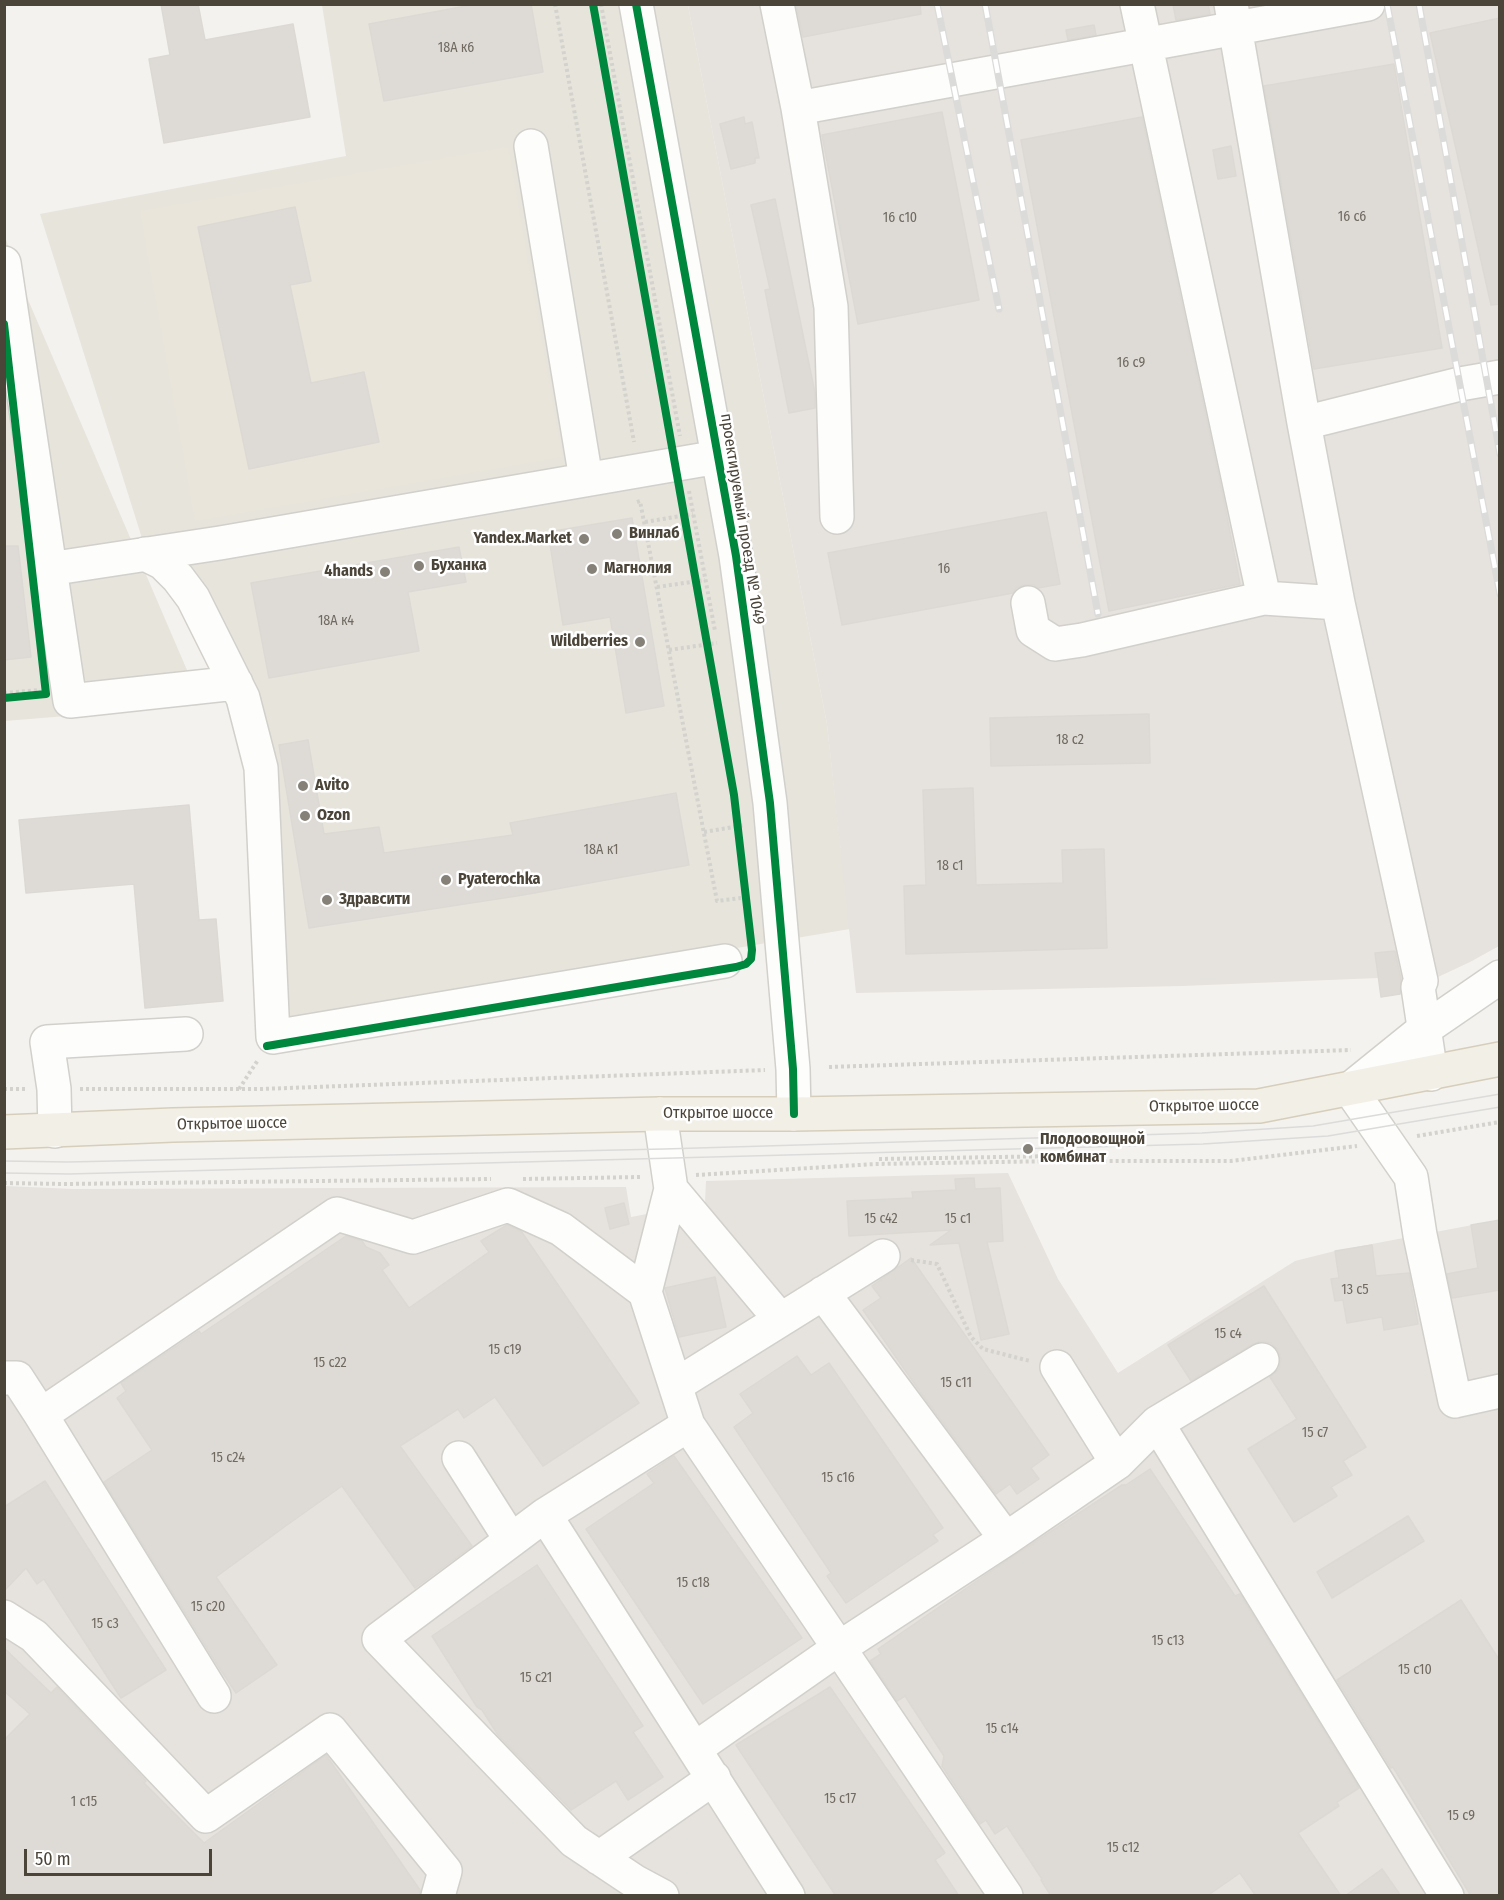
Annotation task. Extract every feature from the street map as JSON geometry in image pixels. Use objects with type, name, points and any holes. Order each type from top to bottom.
[{"type":"main road","name":"Открытое шоссе","points":[[4,1132],[173,1125],[660,1114],[1259,1106],[1500,1059]]},
{"type":"street","name":"проектируемый проезд № 1049","points":[[636,4],[736,556],[770,803],[793,1069],[794,1114]]},
{"type":"street","points":[[777,4],[798,108],[831,307],[837,517]]},
{"type":"street","points":[[1137,4],[1264,598]]},
{"type":"street","points":[[798,108],[1145,45],[1233,17],[1368,4]]},
{"type":"street","points":[[1233,17],[1338,603],[1421,981],[1418,987],[1431,1074]]},
{"type":"street","points":[[531,146],[586,479]]},
{"type":"street","points":[[4,263],[70,701],[236,683]]},
{"type":"street","points":[[1304,423],[1460,384],[1500,377]]},
{"type":"street","points":[[193,598],[196,579],[220,543],[250,525],[586,479],[718,457]]},
{"type":"street","points":[[49,569],[220,543]]},
{"type":"street","points":[[145,554],[163,563],[193,598],[243,698],[261,768],[273,1037],[724,961]]},
{"type":"street","points":[[1028,603],[1033,630],[1055,644],[1082,640],[1264,598],[1338,603]]},
{"type":"street","points":[[1500,977],[1423,1030],[1350,1089],[1411,1177],[1420,1234],[1455,1401],[1500,1391]]},
{"type":"street","points":[[55,1131],[54,1089],[47,1042],[186,1034]]},
{"type":"street","points":[[660,1114],[669,1183],[645,1292],[688,1425],[1006,1896]]},
{"type":"street","points":[[669,1183],[780,1319]]},
{"type":"street","points":[[41,1415],[337,1214],[413,1237],[508,1205],[561,1229],[645,1292]]},
{"type":"street","points":[[676,1385],[883,1256]]},
{"type":"street","points":[[823,1293],[1006,1539]]},
{"type":"street","points":[[696,1748],[839,1648],[1117,1463],[1157,1423],[1262,1360]]},
{"type":"street","points":[[1057,1367],[1117,1463]]},
{"type":"street","points":[[4,1378],[17,1378],[214,1696]]},
{"type":"street","points":[[1157,1423],[1447,1896]]},
{"type":"street","points":[[662,1896],[634,1881],[573,1841],[379,1640],[545,1515],[688,1425]]},
{"type":"street","points":[[459,1458],[511,1540]]},
{"type":"street","points":[[545,1515],[696,1748],[788,1896]]},
{"type":"street","points":[[4,1617],[34,1636],[206,1816],[330,1730],[445,1871],[438,1896]]},
{"type":"street","points":[[599,1858],[714,1778]]},
{"type":"path","points":[[555,4],[635,446]]},
{"type":"path","points":[[593,4],[680,463]]},
{"type":"path","points":[[601,4],[715,655]]},
{"type":"path","points":[[629,503],[640,501],[645,522],[717,901],[750,897]]},
{"type":"path","points":[[645,522],[689,514]]},
{"type":"path","points":[[657,587],[701,580]]},
{"type":"path","points":[[669,650],[712,643]]},
{"type":"path","points":[[4,698],[46,694],[44,677]]},
{"type":"path","points":[[4,693],[38,690]]},
{"type":"path","points":[[737,816],[740,838]]},
{"type":"path","points":[[704,832],[747,825],[746,816]]},
{"type":"path","points":[[745,885],[750,897],[748,908]]},
{"type":"path","points":[[238,1089],[273,1037]]},
{"type":"path","points":[[829,1067],[1361,1050]]},
{"type":"path","points":[[4,1089],[238,1089],[771,1070]]},
{"type":"path","points":[[514,1179],[669,1183],[875,1164],[1231,1161],[1346,1148],[1500,1122]]},
{"type":"path","points":[[879,1159],[1059,1156]]},
{"type":"path","points":[[4,1183],[502,1179]]},
{"type":"path","points":[[883,1256],[937,1264],[971,1337],[983,1349],[1057,1367]]},
{"type":"shaded area","points":[[322,5],[688,5],[827,724],[850,929],[284,1024],[270,763],[226,627],[146,551],[40,214],[346,156]]},
{"type":"shaded area","points":[[688,5],[1499,5],[1499,946],[1438,977],[1409,983],[1410,993],[1381,997],[1378,978],[1182,986],[856,993],[827,724]]},
{"type":"shaded area","points":[[508,147],[562,457],[195,521],[140,211]]},
{"type":"shaded area","points":[[4,233],[17,274],[202,705],[5,721]]},
{"type":"shaded area","points":[[1008,1173],[1058,1279],[1118,1373],[1295,1261],[1335,1251],[1499,1220],[1499,1895],[5,1896],[5,1186],[73,1189],[626,1187],[631,1217],[705,1203],[706,1181]]},
{"type":"building","points":[[161,4],[198,4],[205,40],[293,24],[310,117],[164,143],[149,59],[170,55]]},
{"type":"building","points":[[477,4],[531,4],[543,72],[384,101],[369,24]]},
{"type":"building","points":[[796,4],[920,4],[921,14],[803,37]]},
{"type":"building","points":[[1173,4],[1208,4],[1210,14],[1176,20]]},
{"type":"building","points":[[1500,18],[1500,304],[1491,305],[1430,33]]},
{"type":"building","points":[[1094,25],[1096,35],[1068,40],[1066,30]]},
{"type":"building","points":[[1394,64],[1442,348],[1314,369],[1264,86]]},
{"type":"building","points":[[942,112],[979,300],[858,324],[822,135]]},
{"type":"building","points":[[744,117],[745,124],[752,122],[759,158],[755,158],[755,163],[731,169],[720,124]]},
{"type":"building","points":[[1142,117],[1240,584],[1109,611],[1021,140]]},
{"type":"building","points":[[1231,146],[1236,176],[1218,179],[1213,150]]},
{"type":"building","points":[[775,199],[815,393],[815,408],[789,413],[765,290],[770,289],[751,205]]},
{"type":"building","points":[[295,207],[311,281],[290,285],[311,383],[364,372],[379,442],[249,469],[198,227]]},
{"type":"building","points":[[1046,512],[1060,584],[1038,588],[1034,585],[1024,585],[1016,588],[1013,593],[842,625],[828,553]]},
{"type":"building","points":[[632,518],[664,706],[626,713],[610,617],[563,625],[548,532]]},
{"type":"building","points":[[4,546],[18,546],[31,657],[4,660]]},
{"type":"building","points":[[459,547],[466,582],[408,592],[419,651],[269,678],[251,583]]},
{"type":"building","points":[[1149,714],[1150,763],[991,766],[990,718]]},
{"type":"building","points":[[308,740],[324,834],[379,827],[384,853],[513,835],[510,823],[676,793],[689,865],[523,895],[309,928],[279,745]]},
{"type":"building","points":[[973,788],[976,885],[1063,883],[1062,850],[1104,849],[1107,948],[906,954],[904,886],[926,885],[923,790]]},
{"type":"building","points":[[189,805],[199,920],[216,919],[223,1001],[145,1008],[134,884],[26,893],[19,820]]},
{"type":"building","points":[[1395,951],[1401,979],[1400,994],[1381,997],[1375,953]]},
{"type":"building","points":[[974,1178],[975,1189],[1000,1188],[1003,1241],[987,1242],[1009,1334],[981,1340],[959,1243],[930,1245],[951,1230],[849,1236],[847,1201],[913,1198],[912,1192],[956,1190],[955,1179]]},
{"type":"building","points":[[624,1203],[629,1224],[610,1229],[605,1208]]},
{"type":"building","points":[[1500,1220],[1500,1290],[1452,1298],[1447,1274],[1478,1268],[1471,1225]]},
{"type":"building","points":[[507,1225],[521,1231],[639,1403],[543,1466],[495,1397],[464,1418],[458,1409],[400,1446],[472,1546],[415,1588],[342,1486],[287,1525],[216,1577],[277,1665],[236,1693],[104,1482],[152,1450],[117,1398],[126,1391],[121,1383],[199,1331],[201,1334],[346,1236],[362,1241],[366,1247],[380,1253],[389,1265],[382,1270],[409,1308],[489,1252],[481,1241]]},
{"type":"building","points":[[1372,1245],[1376,1276],[1409,1273],[1418,1324],[1384,1330],[1382,1317],[1347,1323],[1343,1300],[1335,1301],[1331,1279],[1339,1278],[1335,1251]]},
{"type":"building","points":[[911,1258],[1049,1455],[1031,1468],[1039,1479],[1017,1494],[1010,1484],[996,1494],[863,1310],[881,1298],[872,1286]]},
{"type":"building","points":[[715,1277],[726,1327],[679,1337],[665,1288]]},
{"type":"building","points":[[1264,1286],[1366,1447],[1343,1461],[1352,1475],[1331,1487],[1337,1496],[1294,1522],[1248,1449],[1297,1419],[1270,1377],[1279,1369],[1281,1359],[1278,1350],[1271,1343],[1262,1341],[1253,1344],[1191,1381],[1168,1345]]},
{"type":"building","points":[[797,1356],[811,1375],[829,1363],[943,1528],[933,1535],[938,1541],[846,1603],[827,1576],[831,1573],[734,1427],[753,1413],[740,1394]]},
{"type":"building","points":[[674,1456],[802,1638],[703,1704],[586,1529],[654,1483],[647,1474]]},
{"type":"building","points":[[1150,1469],[1235,1596],[1240,1594],[1359,1788],[1337,1802],[1339,1806],[1298,1833],[1341,1896],[1256,1896],[1240,1873],[1207,1896],[1051,1896],[1007,1826],[995,1834],[986,1820],[980,1824],[942,1766],[944,1756],[905,1696],[897,1701],[870,1661],[881,1654],[878,1649],[1003,1563]]},
{"type":"building","points":[[45,1481],[166,1670],[121,1698],[44,1579],[37,1584],[26,1568],[4,1591],[4,1507]]},
{"type":"building","points":[[1408,1516],[1424,1541],[1332,1598],[1317,1572]]},
{"type":"building","points":[[537,1565],[643,1726],[633,1732],[663,1777],[628,1800],[616,1781],[571,1810],[498,1735],[482,1710],[477,1707],[432,1636]]},
{"type":"building","points":[[1461,1600],[1500,1661],[1500,1896],[1471,1896],[1337,1680]]},
{"type":"building","points":[[4,1648],[51,1693],[57,1687],[146,1781],[144,1783],[204,1843],[326,1755],[420,1890],[420,1896],[4,1896],[4,1740],[30,1714],[4,1691]]},
{"type":"building","points":[[830,1687],[945,1853],[935,1860],[959,1896],[836,1896],[736,1745]]},
{"type":"building","points":[[1382,1869],[1401,1896],[1345,1896]]},
{"type":"tram line","points":[[4,1161],[68,1162],[664,1149],[1202,1133],[1313,1126],[1500,1094]]},
{"type":"tram line","points":[[4,1173],[69,1174],[1203,1144],[1328,1136],[1500,1107]]},
{"type":"railway","points":[[937,4],[999,309]]},
{"type":"railway","points":[[985,4],[1098,614]]},
{"type":"railway","points":[[1387,4],[1500,594]]},
{"type":"railway","points":[[1419,4],[1500,454]]},
{"type":"cycle path","points":[[267,1046],[736,967],[746,964],[751,959],[752,950],[734,795],[593,4]]},
{"type":"cycle path","points":[[636,4],[736,556],[770,803],[793,1069],[794,1114]]},
{"type":"cycle path","points":[[4,324],[46,694],[4,698]]},
{"type":"place","name":"Винлаб","points":[[617,534]]},
{"type":"place","name":"Yandex.Market","points":[[584,539]]},
{"type":"place","name":"Буханка","points":[[419,566]]},
{"type":"place","name":"Магнолия","points":[[592,569]]},
{"type":"place","name":"4hands","points":[[385,572]]},
{"type":"place","name":"Wildberries","points":[[640,642]]},
{"type":"place","name":"Avito","points":[[303,786]]},
{"type":"place","name":"Ozon","points":[[305,816]]},
{"type":"place","name":"Pyaterochka","points":[[446,880]]},
{"type":"place","name":"Здравсити","points":[[327,900]]},
{"type":"place","name":"Плодоовощной комбинат","points":[[1028,1149]]}]
